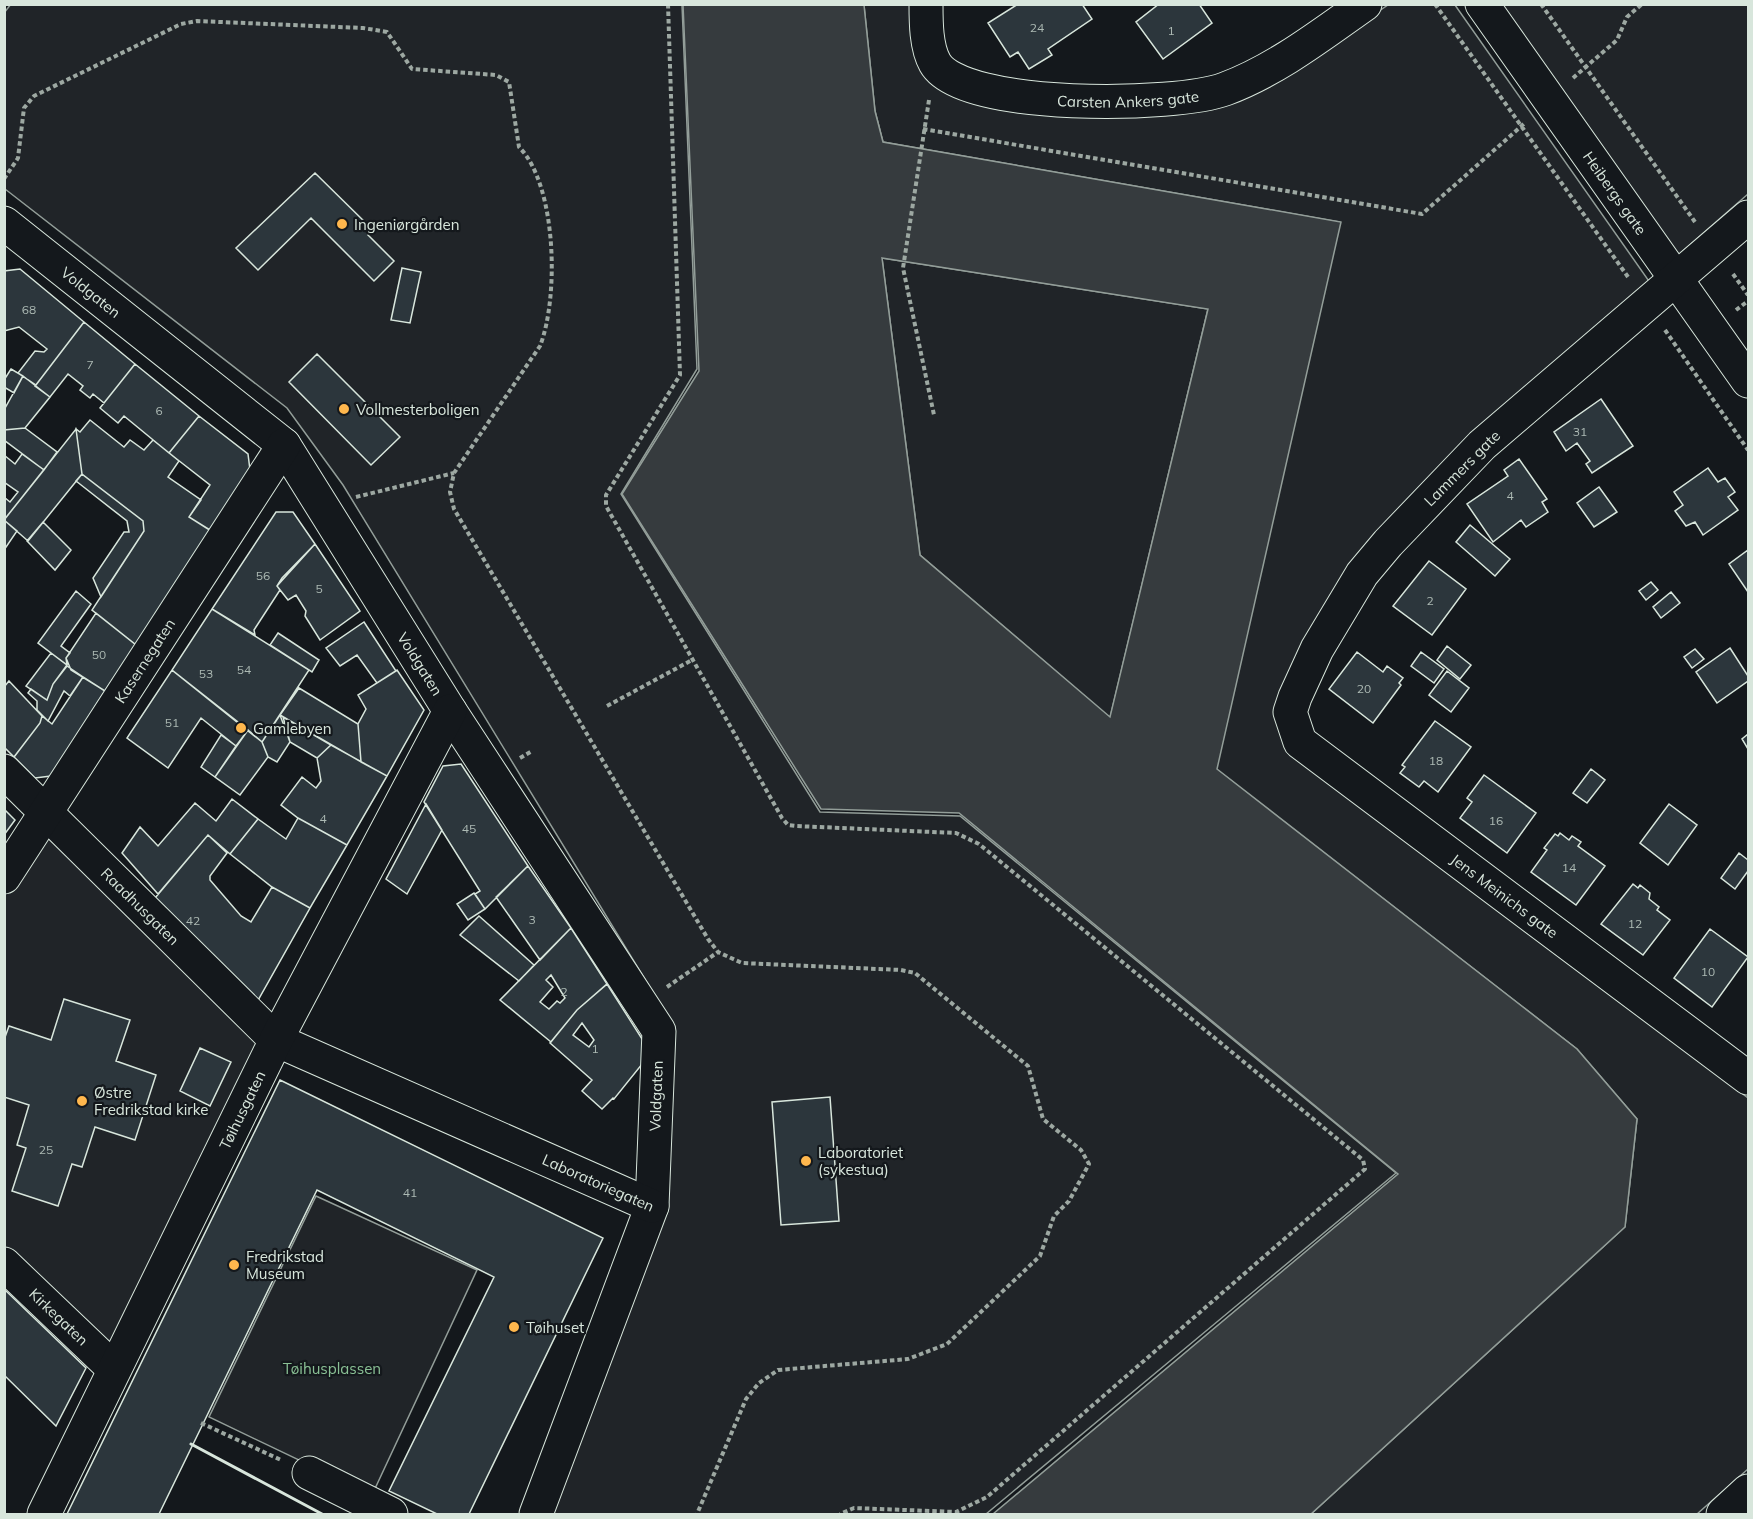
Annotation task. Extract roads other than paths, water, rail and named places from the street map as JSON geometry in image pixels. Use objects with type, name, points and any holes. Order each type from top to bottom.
[{"type":"street","name":"Carsten Ankers gate","points":[[926,4],[927,28],[935,64],[954,78],[986,90],[1013,96],[1149,102],[1224,90],[1296,53],[1365,4]]},
{"type":"street","name":"Heibergs gate","points":[[1482,4],[1749,381]]},
{"type":"street","name":"Lammers gate","points":[[1295,697],[1317,649],[1362,574],[1388,543],[1482,445],[1749,217]]},
{"type":"street","name":"Voldgaten","points":[[6,225],[284,446],[450,711],[659,1031],[652,1206]]},
{"type":"street","name":"Kasernegaten","points":[[4,877],[284,446]]},
{"type":"street","name":"Jens Meinichs gate","points":[[1295,697],[1290,712],[1300,742],[1749,1078]]},
{"type":"street","name":"Tøihusgaten","points":[[44,1515],[276,1040],[450,711]]},
{"type":"street","name":"Raadhusgaten","points":[[4,771],[276,1040]]},
{"type":"street","name":"Laboratoriegaten","points":[[276,1040],[652,1206],[536,1515]]},
{"type":"street","name":"Kirkegaten","points":[[4,1264],[114,1369]]},
{"type":"street","points":[[309,1473],[391,1515]]},
{"type":"street","points":[[1723,1515],[1749,1491]]},
{"type":"place","name":"Ingeniørgården","points":[[342,224]]},
{"type":"place","name":"Vollmesterboligen","points":[[344,409]]},
{"type":"place","name":"Gamlebyen","points":[[241,728]]},
{"type":"place","name":"Østre Fredrikstad kirke","points":[[82,1101]]},
{"type":"place","name":"Laboratoriet (sykestua)","points":[[806,1161]]},
{"type":"place","name":"Fredrikstad Museum","points":[[234,1265]]},
{"type":"place","name":"Tøihuset","points":[[514,1327]]},
{"type":"park label","name":"Tøihusplassen","points":[[332,1368]]}]
